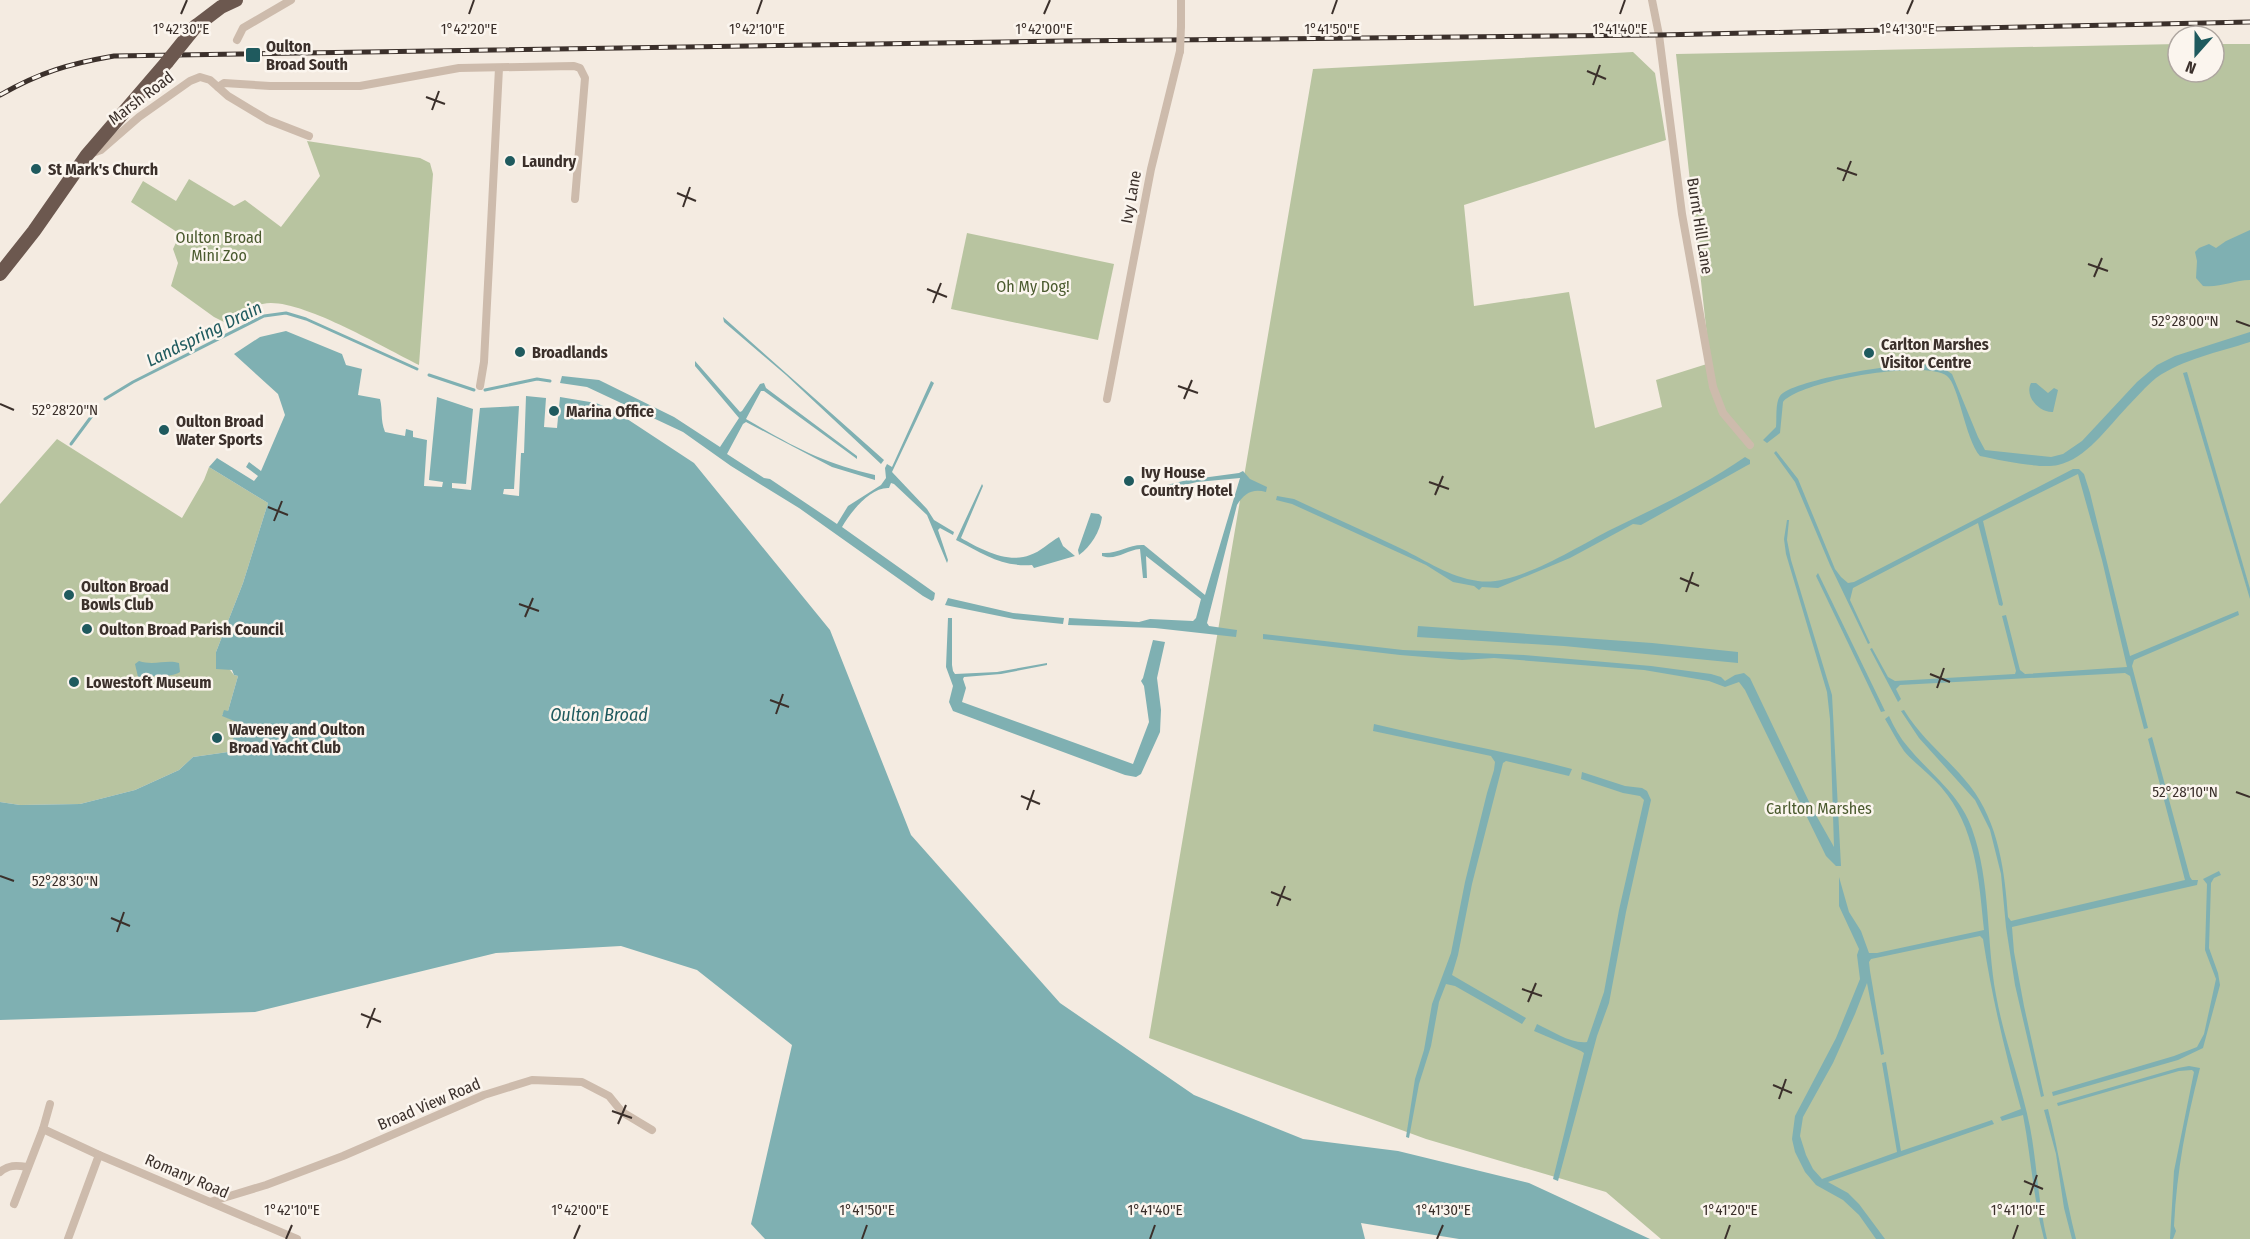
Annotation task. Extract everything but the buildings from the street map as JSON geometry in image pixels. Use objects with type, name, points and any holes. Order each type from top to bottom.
[{"type":"highway","points":[[0,274],[34,231],[87,155],[196,26],[221,6],[236,0]]},
{"type":"street","points":[[237,40],[243,28],[291,0]]},
{"type":"street","name":"Ivy Lane","points":[[1107,399],[1152,169],[1180,51],[1181,0]]},
{"type":"street","name":"Burnt Hill Lane","points":[[1652,0],[1659,34],[1682,214],[1713,387],[1723,413],[1750,445]]},
{"type":"street","points":[[218,87],[224,83],[360,86],[459,68],[573,66],[580,68],[585,78],[575,199]]},
{"type":"street","points":[[480,386],[484,362],[499,68]]},
{"type":"street","name":"Marsh Road","points":[[87,155],[101,150],[125,127],[190,81],[200,77],[210,80],[245,108],[309,136]]},
{"type":"street","name":"Broad View Road","points":[[210,1202],[267,1185],[332,1161],[483,1095],[532,1080],[582,1082],[609,1096],[622,1112],[652,1130]]},
{"type":"street","points":[[14,1204],[43,1130],[50,1104]]},
{"type":"street","name":"Romany Road","points":[[43,1130],[297,1239]]},
{"type":"street","points":[[68,1239],[99,1155]]},
{"type":"street","points":[[0,1172],[6,1167],[17,1165],[27,1167]]},
{"type":"green space","name":"Carlton Marshes","points":[[2166,44],[2166,84],[2226,84],[2226,44],[2250,44],[2250,1239],[1661,1239],[1606,1192],[1426,1139],[1149,1038],[1313,69],[1633,52],[1655,73],[1666,140],[1464,205],[1474,306],[1569,292],[1595,428],[1662,407],[1656,380],[1710,363],[1676,54]]},
{"type":"green space","name":"Oulton Broad Mini Zoo","points":[[307,141],[420,158],[430,163],[433,174],[419,365],[345,327],[287,305],[271,303],[259,305],[224,322],[171,286],[178,263],[173,249],[180,234],[131,202],[143,181],[176,201],[189,179],[234,206],[245,200],[281,227],[320,176]]},
{"type":"green space","name":"Oh My Dog!","points":[[967,233],[1114,264],[1098,340],[951,309]]},
{"type":"green space","points":[[57,439],[182,518],[209,467],[268,503],[243,583],[216,652],[234,675],[238,676],[228,711],[222,715],[239,723],[228,752],[193,757],[179,770],[135,790],[80,804],[20,805],[0,802],[0,504]]},
{"type":"water","points":[[2250,230],[2250,280],[2203,286],[2196,278],[2195,252],[2209,244],[2216,248]]},
{"type":"water","points":[[723,317],[884,460],[881,464],[786,375],[724,322]]},
{"type":"water","name":"Oulton Broad","points":[[286,331],[342,354],[346,365],[362,369],[358,395],[380,399],[385,432],[405,436],[406,429],[413,431],[413,437],[427,440],[424,486],[442,487],[443,482],[429,480],[437,397],[473,409],[466,484],[452,483],[452,488],[471,490],[480,408],[519,406],[514,489],[504,489],[503,494],[519,496],[521,453],[524,453],[526,396],[546,398],[544,427],[557,428],[560,397],[596,403],[615,411],[694,463],[830,630],[911,835],[1060,1003],[1194,1095],[1303,1139],[1398,1151],[1529,1183],[1650,1239],[1459,1239],[1361,1223],[1365,1239],[765,1239],[751,1224],[792,1045],[697,970],[621,946],[496,953],[255,1012],[0,1020],[0,802],[20,805],[80,804],[135,790],[179,770],[193,757],[228,752],[239,723],[222,716],[224,710],[228,711],[238,676],[234,675],[232,670],[216,669],[216,652],[243,583],[268,503],[209,467],[217,458],[254,481],[258,476],[246,467],[249,462],[261,471],[285,415],[278,394],[234,354],[260,337]]},
{"type":"water","points":[[2250,332],[2250,342],[2189,361],[2156,378],[2087,449],[2068,462],[2058,465],[2030,465],[1980,456],[1970,438],[1951,381],[1947,376],[1935,371],[1890,371],[1863,375],[1836,380],[1794,394],[1783,402],[1780,433],[1767,443],[1763,440],[1776,427],[1778,399],[1788,390],[1843,374],[1918,364],[1939,367],[1952,374],[1985,450],[2051,457],[2063,454],[2082,441],[2137,382],[2157,365],[2175,356]]},
{"type":"water","points":[[695,361],[740,412],[760,384],[764,383],[766,388],[857,456],[857,459],[764,391],[761,391],[746,419],[808,453],[857,471],[875,475],[875,480],[832,467],[746,422],[743,424],[727,454],[764,478],[770,479],[837,524],[848,506],[881,485],[886,478],[887,464],[892,467],[931,381],[934,383],[892,472],[927,509],[934,520],[954,532],[953,535],[940,528],[938,530],[947,563],[927,515],[894,484],[891,483],[889,488],[868,496],[855,508],[842,527],[935,593],[932,601],[799,508],[731,466],[683,432],[587,387],[560,383],[562,376],[599,380],[674,417],[720,447],[739,418],[695,366]]},
{"type":"water","points":[[2187,372],[2250,589],[2250,599],[2183,373]]},
{"type":"water","points":[[2031,383],[2036,383],[2048,393],[2054,388],[2058,390],[2053,412],[2043,410],[2031,399],[2029,388]]},
{"type":"water","points":[[1776,451],[1798,479],[1835,569],[1848,583],[1854,582],[2073,469],[2079,469],[2084,474],[2090,493],[2130,656],[2238,611],[2239,615],[2134,660],[2132,666],[2148,728],[2144,729],[2130,676],[2125,673],[1900,685],[1896,689],[1901,699],[1898,702],[1870,649],[1872,648],[1888,677],[1895,681],[2015,674],[2002,616],[2006,615],[2020,670],[2025,674],[2127,667],[2102,560],[2078,474],[1983,521],[2002,606],[1999,605],[1978,523],[1853,588],[1850,600],[1870,643],[1868,644],[1830,565],[1795,482],[1774,453]]},
{"type":"water","points":[[1745,457],[1750,460],[1750,464],[1641,525],[1633,524],[1570,558],[1498,588],[1482,587],[1479,590],[1474,586],[1453,582],[1426,565],[1292,504],[1276,500],[1277,496],[1294,499],[1457,576],[1478,581],[1493,581],[1509,578],[1544,565],[1695,488]]},
{"type":"water","points":[[1243,471],[1250,479],[1267,487],[1266,492],[1249,492],[1237,505],[1207,623],[1209,626],[1237,630],[1236,637],[1155,628],[1068,625],[1069,618],[1139,622],[1150,619],[1193,621],[1201,599],[1146,556],[1147,578],[1143,578],[1140,549],[1112,557],[1102,556],[1102,553],[1144,545],[1205,595],[1240,478],[1197,482],[1155,492],[1155,488]]},
{"type":"water","points":[[982,484],[961,538],[985,551],[1013,558],[1034,554],[1059,537],[1063,546],[1075,556],[1034,568],[1032,565],[1002,562],[956,540]]},
{"type":"water","points":[[1091,513],[1102,517],[1101,523],[1094,538],[1079,555],[1078,550]]},
{"type":"water","points":[[1787,520],[1789,520],[1787,540],[1791,560],[1832,695],[1841,866],[1836,866],[1826,856],[1739,682],[1725,687],[1709,681],[1644,670],[1494,658],[1462,660],[1400,655],[1263,639],[1263,634],[1403,650],[1524,655],[1651,666],[1711,674],[1725,681],[1744,673],[1750,678],[1812,808],[1834,847],[1827,692],[1786,554],[1784,539]]},
{"type":"water","points":[[1818,573],[1885,711],[1881,712],[1816,576]]},
{"type":"water","points":[[948,598],[1013,613],[1064,618],[1063,624],[1014,619],[945,605]]},
{"type":"water","points":[[948,618],[952,618],[952,665],[955,674],[997,672],[1047,663],[1047,665],[1001,674],[964,677],[966,688],[962,702],[1133,764],[1149,722],[1144,686],[1141,681],[1153,640],[1165,642],[1157,678],[1161,710],[1160,732],[1141,774],[1136,777],[1125,775],[953,711],[949,702],[953,686],[946,667]]},
{"type":"water","points":[[1418,626],[1652,643],[1738,652],[1738,663],[1564,646],[1417,637]]},
{"type":"water","points":[[139,661],[179,663],[180,672],[171,675],[138,677],[135,664]]},
{"type":"water","points":[[1904,710],[1919,731],[1954,767],[1980,800],[1999,849],[2008,917],[2011,921],[2185,880],[2148,739],[2152,737],[2190,877],[2192,880],[2198,880],[2197,885],[2012,927],[2024,1006],[2044,1096],[2041,1097],[2015,985],[2001,874],[1990,830],[1975,800],[1919,738],[1901,711]]},
{"type":"water","points":[[1889,716],[1905,744],[1960,805],[1972,829],[1985,890],[1996,995],[2030,1127],[2047,1239],[2044,1239],[2037,1208],[2023,1115],[2002,1121],[2000,1117],[2021,1109],[1999,1025],[1983,939],[1980,936],[1871,959],[1870,971],[1884,1054],[1881,1055],[1867,983],[1833,1063],[1803,1117],[1800,1136],[1813,1169],[1822,1179],[1897,1152],[1882,1063],[1886,1062],[1901,1151],[1992,1120],[1994,1124],[1828,1182],[1848,1193],[1859,1204],[1885,1239],[1876,1239],[1859,1215],[1843,1200],[1816,1185],[1805,1172],[1795,1152],[1792,1139],[1795,1116],[1836,1038],[1860,979],[1857,955],[1859,949],[1839,906],[1839,877],[1849,912],[1861,931],[1869,953],[1984,930],[1974,855],[1962,819],[1941,787],[1904,751],[1885,719]]},
{"type":"water","points":[[1374,724],[1572,769],[1569,776],[1506,761],[1503,763],[1472,884],[1452,975],[1526,1018],[1522,1024],[1455,986],[1446,984],[1439,1002],[1431,1046],[1419,1084],[1409,1138],[1406,1137],[1415,1079],[1424,1050],[1432,1004],[1451,953],[1465,882],[1495,762],[1491,756],[1373,731]]},
{"type":"water","points":[[1582,772],[1625,786],[1642,788],[1647,791],[1651,800],[1609,1003],[1597,1036],[1558,1181],[1553,1179],[1584,1053],[1534,1031],[1537,1024],[1568,1039],[1587,1042],[1604,992],[1619,910],[1644,800],[1640,796],[1623,793],[1581,779]]},
{"type":"water","points":[[2219,871],[2221,875],[2214,878],[2211,883],[2209,948],[2220,985],[2203,1048],[2178,1060],[2053,1096],[2052,1092],[2197,1047],[2204,1034],[2216,979],[2205,950],[2207,884],[2203,879]]},
{"type":"water","points":[[2189,1066],[2200,1068],[2180,1165],[2175,1205],[2174,1226],[2176,1231],[2173,1239],[2170,1239],[2174,1171],[2194,1072],[2192,1070],[2179,1071],[2058,1106],[2057,1103]]},
{"type":"water","points":[[2048,1109],[2076,1239],[2072,1239],[2064,1208],[2056,1154],[2044,1110]]},
{"type":"waterway","name":"Landspring Drain","points":[[105,399],[133,382],[264,316],[286,313],[306,319],[417,369]]},
{"type":"waterway","name":"Landspring Drain","points":[[429,375],[474,390]]},
{"type":"waterway","name":"Landspring Drain","points":[[485,390],[537,379],[550,381]]},
{"type":"waterway","name":"Landspring Drain","points":[[71,444],[97,409]]},
{"type":"railway","points":[[0,95],[55,70],[114,56],[1063,41],[1659,35],[2250,22]]},
{"type":"place","name":"Oulton Broad South","points":[[253,55]]},
{"type":"place","name":"Laundry","points":[[510,161]]},
{"type":"place","name":"St Mark's Church","points":[[36,169]]},
{"type":"place","name":"Broadlands","points":[[520,352]]},
{"type":"place","name":"Carlton Marshes Visitor Centre","points":[[1869,353]]},
{"type":"place","name":"Marina Office","points":[[554,411]]},
{"type":"place","name":"Oulton Broad Water Sports","points":[[164,430]]},
{"type":"place","name":"Ivy House Country Hotel","points":[[1129,481]]},
{"type":"place","name":"Oulton Broad Bowls Club","points":[[69,595]]},
{"type":"place","name":"Oulton Broad Parish Council","points":[[87,629]]},
{"type":"place","name":"Lowestoft Museum","points":[[74,682]]},
{"type":"place","name":"Waveney and Oulton Broad Yacht Club","points":[[217,738]]}]
